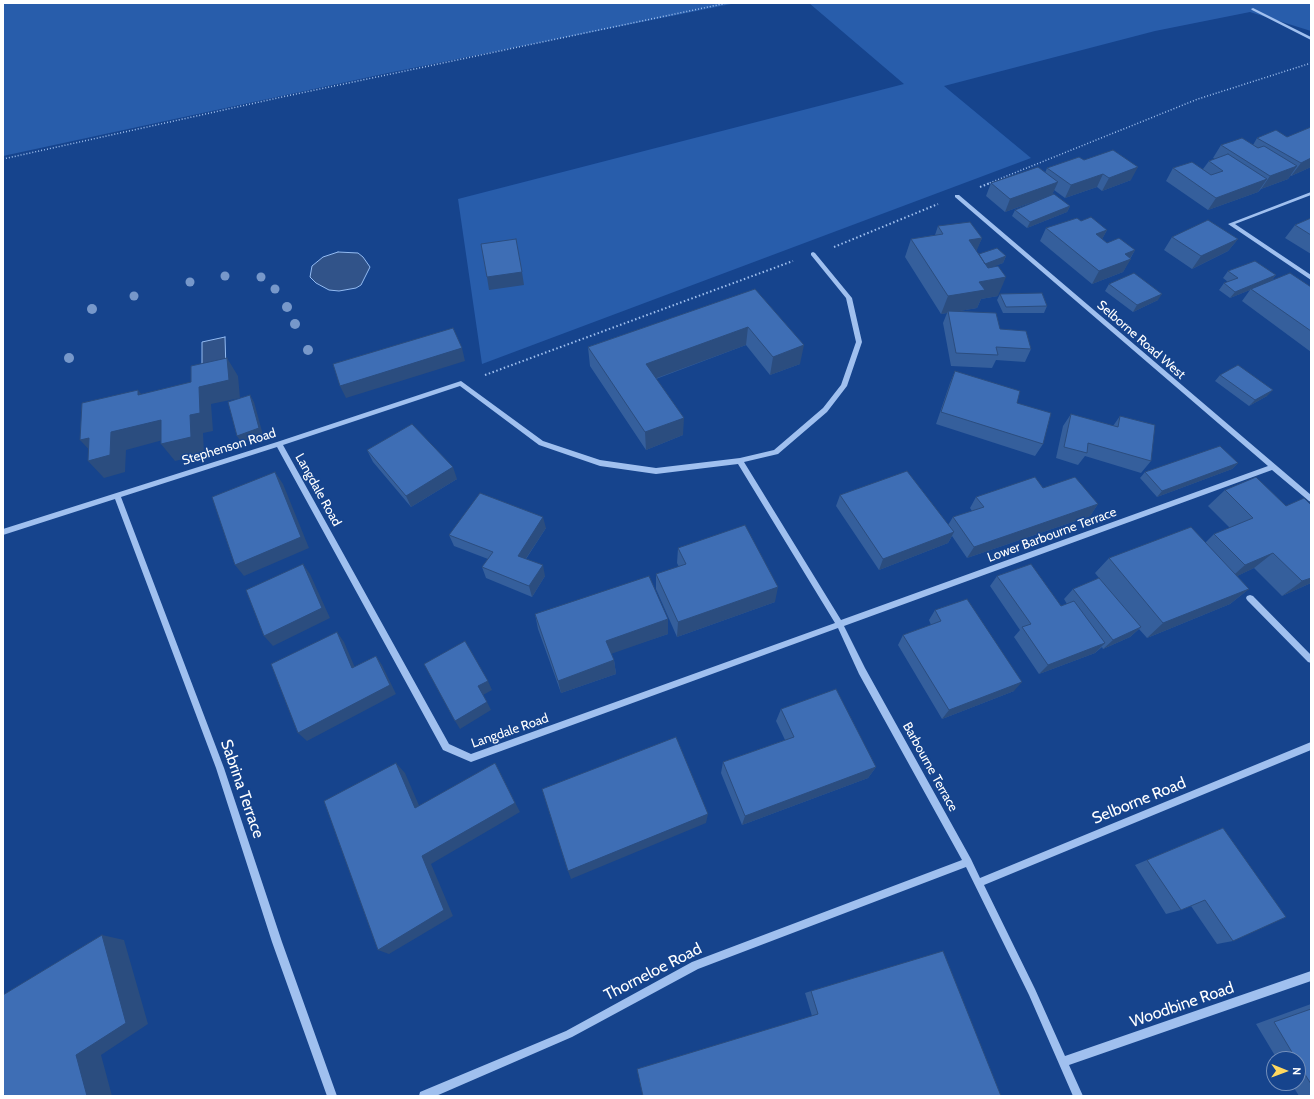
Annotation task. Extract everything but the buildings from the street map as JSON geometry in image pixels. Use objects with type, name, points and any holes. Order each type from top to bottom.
[{"type":"street","points":[[1253,9],[1311,39]]},
{"type":"street","points":[[1311,193],[1231,224],[1311,278]]},
{"type":"street","name":"Selborne Road West","points":[[956,196],[1311,499]]},
{"type":"street","points":[[461,383],[541,443],[600,463],[656,471],[740,461],[776,452],[825,410],[844,386],[859,342],[849,298],[813,254]]},
{"type":"street","name":"Stephenson Road","points":[[3,532],[279,444],[461,383]]},
{"type":"street","name":"Langdale Road","points":[[279,444],[446,747],[471,758],[840,625]]},
{"type":"street","name":"Barbourne Terrace","points":[[740,461],[840,625],[862,671],[968,862],[1032,992],[1078,1096]]},
{"type":"street","name":"Lower Barbourne Terrace","points":[[840,625],[1273,467]]},
{"type":"street","name":"Sabrina Terrace","points":[[117,495],[220,768],[277,942],[332,1096]]},
{"type":"street","points":[[1250,598],[1311,660]]},
{"type":"street","name":"Selborne Road","points":[[978,883],[1311,746]]},
{"type":"street","name":"Thorneloe Road","points":[[424,1096],[569,1034],[696,965],[968,862]]},
{"type":"street","name":"Woodbine Road","points":[[1063,1062],[1311,976]]},
{"type":"path","points":[[3,159],[290,95],[728,3]]},
{"type":"path","points":[[461,383],[834,246],[1198,100],[1311,63]]},
{"type":"shaded area","points":[[3,3],[736,3],[388,73],[3,156]]},
{"type":"shaded area","points":[[809,3],[1311,3],[1311,31],[1250,12],[1155,31],[944,86],[1031,158],[482,364],[458,199],[904,84]]},
{"type":"shaded area","points":[[338,252],[358,253],[370,267],[361,285],[356,288],[339,291],[329,290],[316,283],[310,277],[312,266],[323,257]]},
{"type":"shaded area","points":[[225,337],[226,370],[202,374],[202,342]]}]
